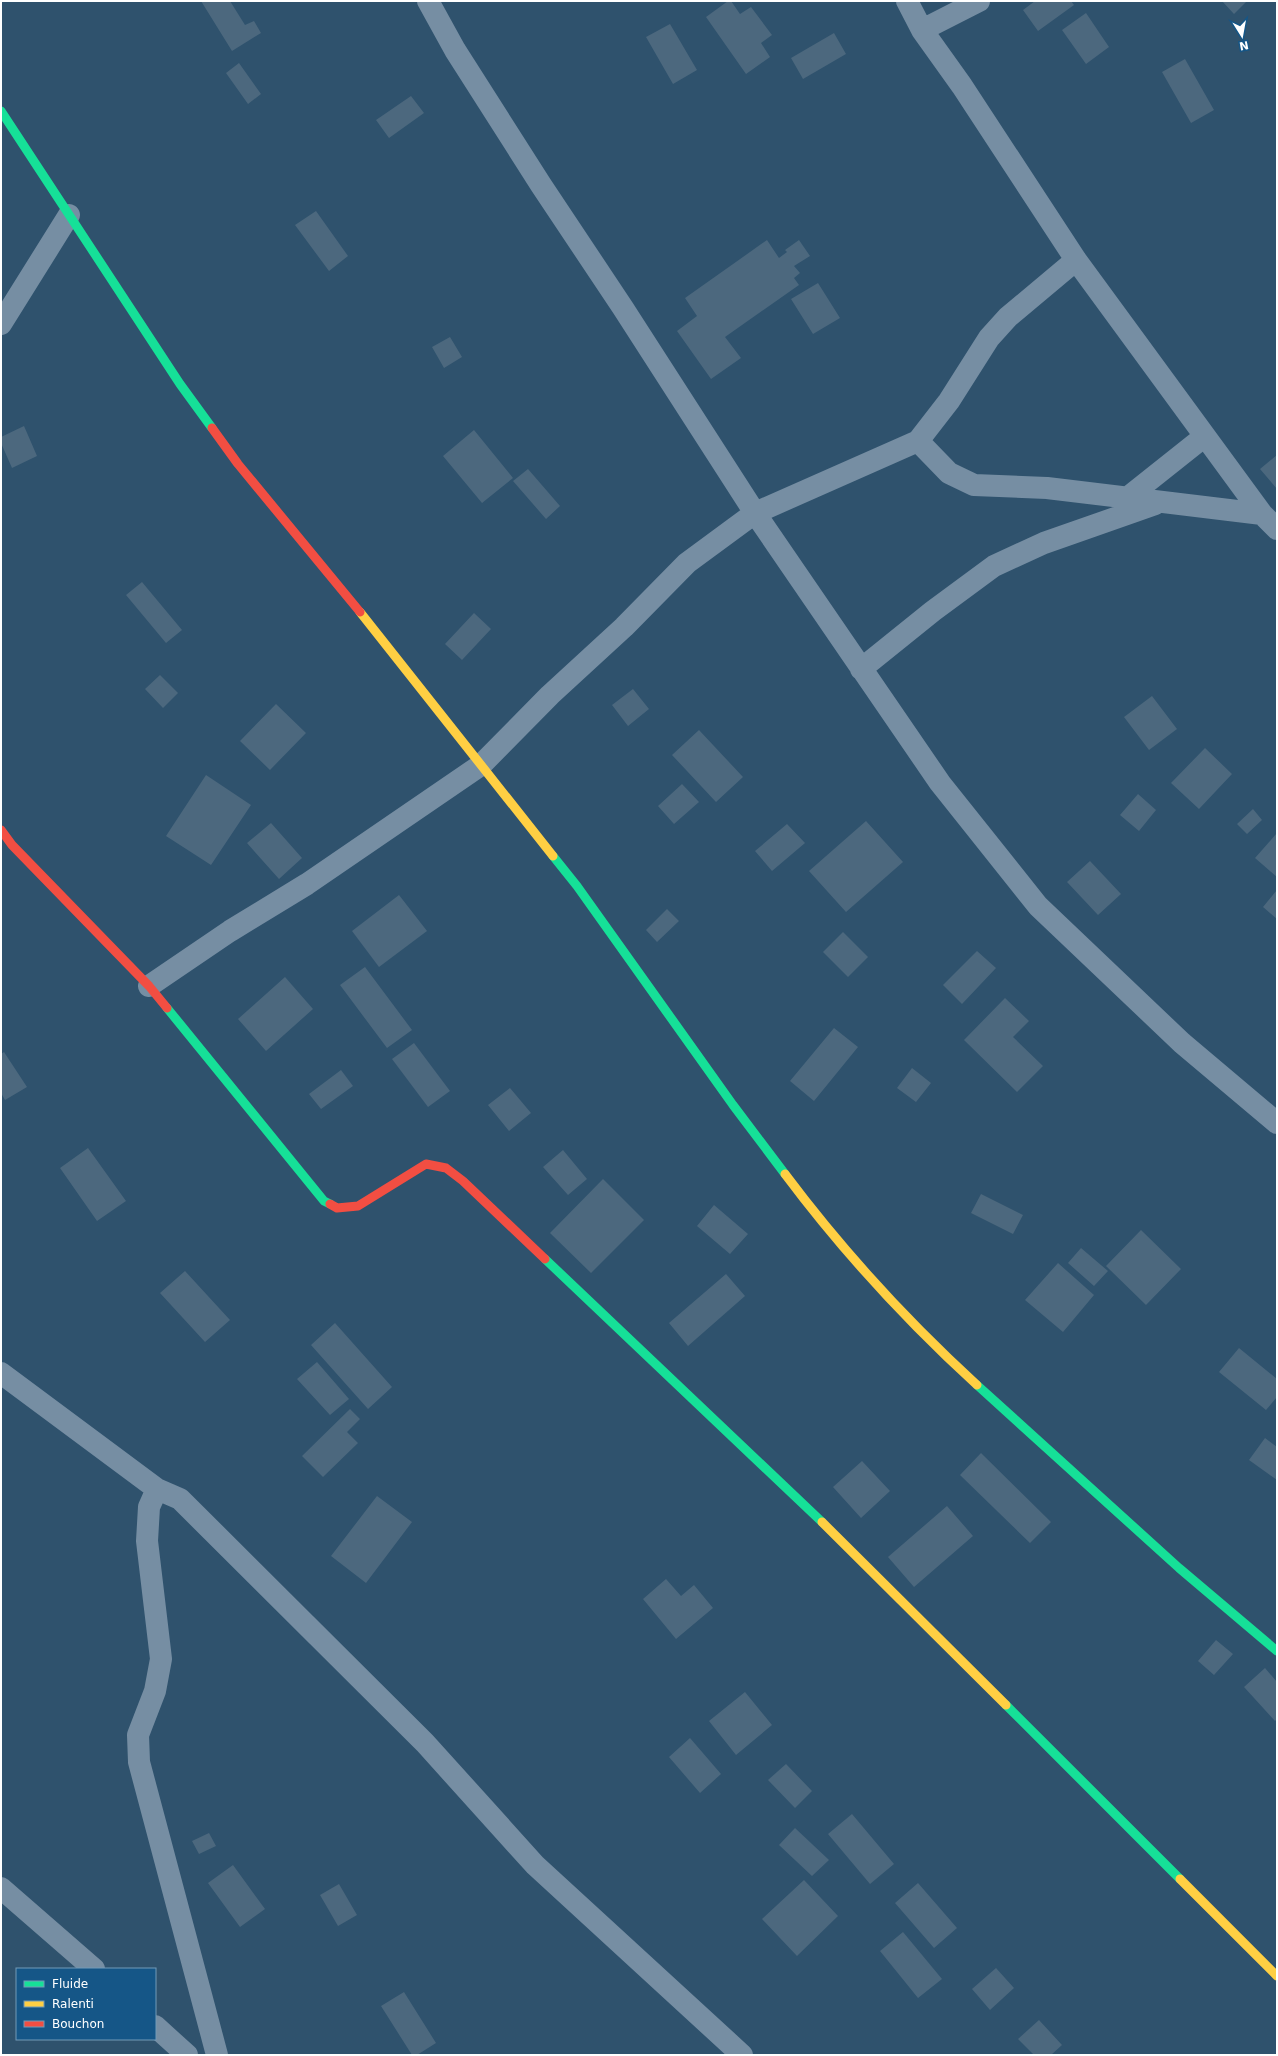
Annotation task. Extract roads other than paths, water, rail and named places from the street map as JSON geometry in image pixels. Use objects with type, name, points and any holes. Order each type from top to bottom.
[{"type":"street","points":[[428,1],[455,50],[537,179],[623,308],[755,513],[940,783],[1038,906],[1182,1044],[1277,1123]]},
{"type":"street","points":[[907,1],[922,30],[962,86],[1076,260],[1270,522]]},
{"type":"street","points":[[922,30],[979,1]]},
{"type":"street","points":[[1,111],[180,384],[238,464],[340,587],[576,886],[733,1105],[821,1222],[936,1348],[1179,1568],[1277,1651]]},
{"type":"street","points":[[1,324],[69,215]]},
{"type":"street","points":[[149,986],[230,931],[308,884],[481,765],[550,695],[624,627],[688,563],[755,513],[918,441],[949,401],[989,338],[1008,317],[1076,260]]},
{"type":"street","points":[[1127,498],[1205,436]]},
{"type":"street","points":[[918,441],[949,474],[974,485],[1047,488],[1160,502],[1270,522]]},
{"type":"street","points":[[861,669],[933,611],[994,566],[1044,543],[1160,502]]},
{"type":"street","points":[[1,830],[12,845],[149,986],[324,1201],[337,1208],[358,1206],[426,1164],[446,1168],[463,1181],[872,1571],[1277,1976]]},
{"type":"street","points":[[1,1373],[157,1488],[180,1499],[425,1743],[535,1865],[742,2055]]},
{"type":"street","points":[[157,1488],[149,1507],[147,1541],[161,1659],[155,1691],[138,1735],[138,1762],[217,2055]]},
{"type":"street","points":[[1,1888],[93,1968]]},
{"type":"street","points":[[156,2027],[187,2055]]}]
